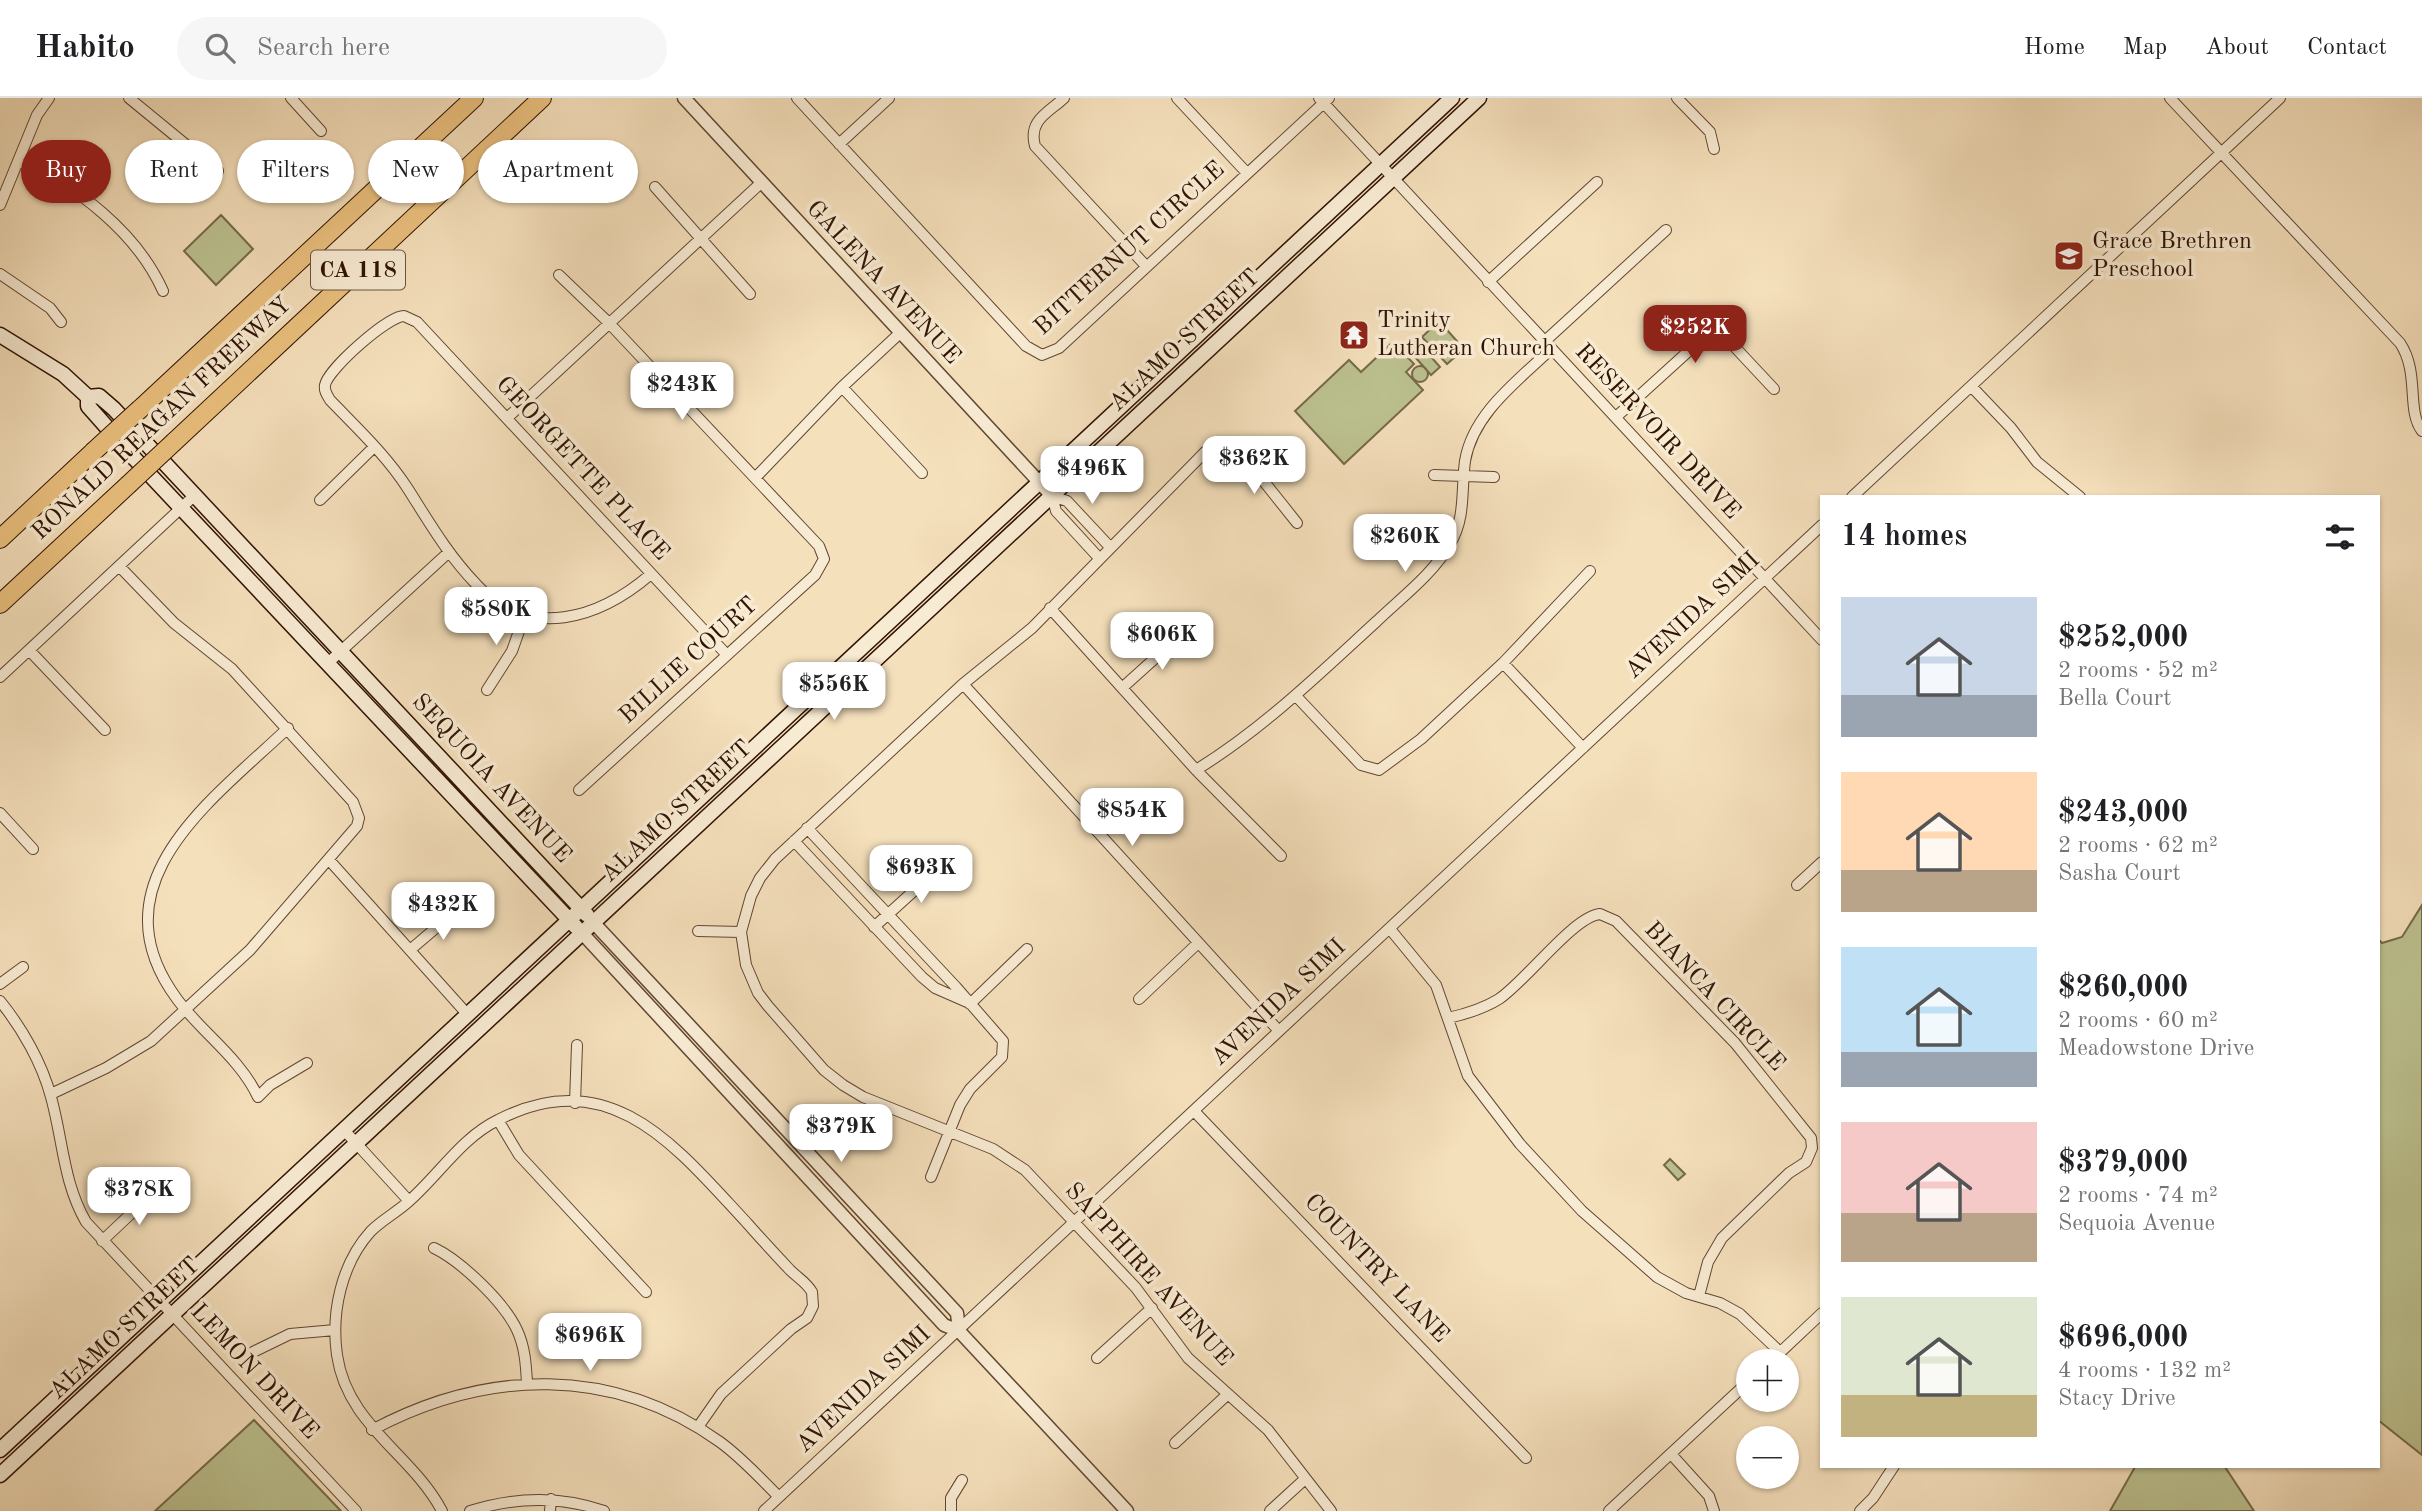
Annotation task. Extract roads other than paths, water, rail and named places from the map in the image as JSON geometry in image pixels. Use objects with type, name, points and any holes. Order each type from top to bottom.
[{"type":"highway","name":"RONALD REAGAN FREEWAY","points":[[0,539],[474,98]]},
{"type":"highway","name":"RONALD REAGAN FREEWAY","points":[[0,604],[542,98]]},
{"type":"main road","name":"ALAMO STREET","points":[[0,1450],[1452,98]]},
{"type":"main road","name":"ALAMO STREET","points":[[0,1475],[174,1316],[593,922],[1479,98]]},
{"type":"main road","name":"SEQUOIA AVENUE","points":[[0,335],[63,374],[88,397],[88,406],[582,933]]},
{"type":"main road","name":"SEQUOIA AVENUE","points":[[88,397],[99,396],[114,409],[593,922]]},
{"type":"street","points":[[0,205],[37,115],[49,98]]},
{"type":"street","points":[[129,98],[180,140]]},
{"type":"street","points":[[291,98],[321,131]]},
{"type":"street","name":"GALENA AVENUE","points":[[684,98],[900,333],[1041,481],[1052,496],[1056,511],[1098,558]]},
{"type":"street","name":"BITTERNUT CIRCLE","points":[[797,98],[1033,352],[1042,355],[1059,348],[1324,100]]},
{"type":"street","points":[[839,144],[889,98]]},
{"type":"street","points":[[1064,98],[1040,117],[1034,126],[1035,146],[1146,266]]},
{"type":"street","points":[[1177,98],[1246,172]]},
{"type":"street","points":[[1677,98],[1710,132],[1714,149]]},
{"type":"street","points":[[2170,98],[2400,343],[2407,353],[2414,379],[2415,418],[2422,431]]},
{"type":"street","points":[[1854,495],[2280,98]]},
{"type":"street","name":"RESERVOIR DRIVE","points":[[1324,100],[1488,282],[1820,638]]},
{"type":"street","points":[[18,160],[55,179],[97,211],[139,251],[155,272],[163,291]]},
{"type":"street","points":[[507,418],[762,182]]},
{"type":"street","points":[[1488,282],[1597,182]]},
{"type":"street","points":[[655,187],[750,294]]},
{"type":"street","points":[[1196,770],[1250,734],[1296,696],[1442,558],[1460,520],[1469,445],[1484,416],[1548,346],[1666,230]]},
{"type":"street","points":[[0,274],[50,309],[61,322]]},
{"type":"street","points":[[559,275],[608,322],[756,477],[842,387],[900,333]]},
{"type":"street","name":"GEORGETTE PLACE","points":[[374,447],[330,400],[325,384],[333,370],[389,319],[404,316],[417,322],[727,655]]},
{"type":"street","points":[[1616,417],[1703,338],[1713,334],[1731,343],[1774,389]]},
{"type":"street","points":[[1971,386],[2011,428],[2036,462],[2077,495]]},
{"type":"street","points":[[842,387],[922,473]]},
{"type":"street","points":[[698,930],[741,932],[760,878],[794,841],[963,684],[1032,628],[1205,452],[1218,446],[1232,447],[1242,454],[1297,523]]},
{"type":"street","points":[[320,500],[374,447],[407,487],[449,552],[488,595],[525,614],[558,618],[592,612],[615,601],[651,574]]},
{"type":"street","points":[[1434,475],[1493,477]]},
{"type":"street","name":"BILLIE COURT","points":[[579,790],[815,575],[824,559],[819,546],[756,477]]},
{"type":"street","points":[[0,677],[195,495]]},
{"type":"street","name":"GALENA AVENUE","points":[[1052,496],[1067,501],[1110,547]]},
{"type":"street","name":"AVENIDA SIMI","points":[[764,1511],[1820,527]]},
{"type":"street","points":[[329,662],[449,552]]},
{"type":"street","points":[[51,1094],[106,1068],[151,1041],[250,950],[357,826],[358,809],[288,728],[232,669],[174,623],[119,566]]},
{"type":"street","points":[[1296,696],[1361,765],[1379,770],[1421,739],[1503,663],[1590,571]]},
{"type":"street","points":[[1050,608],[1196,770],[1281,856]]},
{"type":"street","points":[[487,690],[512,650],[525,614]]},
{"type":"street","points":[[1122,688],[1172,643],[1191,637]]},
{"type":"street","points":[[29,650],[104,730]]},
{"type":"street","points":[[1503,663],[1583,748]]},
{"type":"street","points":[[963,684],[1279,1031]]},
{"type":"street","points":[[288,728],[191,819],[171,846],[155,878],[148,912],[151,951],[166,982],[186,1010],[249,1078],[258,1097],[270,1085],[307,1063]]},
{"type":"street","points":[[0,813],[33,849]]},
{"type":"street","points":[[807,828],[998,1034],[1004,1049],[997,1063],[970,1089],[949,1131],[931,1177]]},
{"type":"street","points":[[794,841],[935,988],[970,1004]]},
{"type":"street","points":[[330,860],[468,1015]]},
{"type":"street","points":[[874,927],[948,860]]},
{"type":"street","points":[[1797,886],[1820,864]]},
{"type":"street","points":[[410,950],[457,910]]},
{"type":"street","name":"BIANCA CIRCLE","points":[[1448,1018],[1475,1011],[1499,999],[1569,935],[1580,921],[1600,914],[1616,921],[1735,1043],[1807,1129],[1812,1148],[1806,1162],[1789,1173],[1722,1238],[1708,1262],[1699,1296]]},
{"type":"street","name":"SEQUOIA AVENUE","points":[[593,922],[957,1313],[959,1331]]},
{"type":"street","points":[[1390,929],[1429,973],[1468,1076],[1520,1144],[1582,1211],[1633,1257],[1670,1286],[1740,1314],[1777,1349]]},
{"type":"street","name":"SAPPHIRE AVENUE","points":[[741,932],[746,965],[758,993],[824,1070],[863,1097],[1007,1157],[1025,1170],[1152,1308],[1188,1358],[1268,1430],[1331,1511]]},
{"type":"street","name":"SEQUOIA AVENUE","points":[[582,933],[944,1325],[959,1331],[1127,1511]]},
{"type":"street","points":[[1139,999],[1198,944]]},
{"type":"street","points":[[970,1004],[1027,948]]},
{"type":"street","points":[[0,984],[23,967]]},
{"type":"street","name":"LEMON DRIVE","points":[[0,1001],[27,1041],[51,1094],[73,1199],[102,1241],[356,1511]]},
{"type":"street","points":[[575,1102],[577,1045]]},
{"type":"street","points":[[442,1511],[430,1493],[372,1430],[357,1409],[344,1382],[335,1330],[340,1293],[353,1258],[372,1230],[409,1201],[469,1139],[498,1120],[536,1106],[575,1102],[620,1111],[665,1137],[812,1292],[813,1306],[807,1318],[721,1394],[698,1427]]},
{"type":"street","name":"COUNTRY LANE","points":[[1194,1111],[1526,1458]]},
{"type":"street","points":[[498,1120],[519,1154],[646,1292]]},
{"type":"street","points":[[344,1130],[409,1201]]},
{"type":"street","points":[[102,1241],[155,1191]]},
{"type":"street","points":[[433,1248],[454,1258],[510,1317],[523,1345],[527,1383]]},
{"type":"street","points":[[1097,1358],[1152,1308]]},
{"type":"street","points":[[1783,1349],[1820,1315]]},
{"type":"street","points":[[253,1352],[290,1334],[335,1330]]},
{"type":"street","points":[[372,1430],[407,1411],[446,1396],[484,1387],[527,1383],[568,1384],[613,1392],[657,1407],[698,1427],[741,1459],[779,1497]]},
{"type":"street","points":[[1609,1511],[1736,1393]]},
{"type":"street","points":[[1175,1443],[1228,1394]]},
{"type":"street","points":[[1671,1454],[1709,1496],[1714,1511]]},
{"type":"street","points":[[1860,1511],[1873,1498],[1893,1468]]},
{"type":"street","points":[[1270,1511],[1305,1479]]},
{"type":"street","points":[[951,1511],[951,1498],[962,1480]]},
{"type":"street","points":[[550,1511],[551,1499]]},
{"type":"street","points":[[470,1511],[497,1503],[551,1499],[604,1511]]},
{"type":"place","name":"Grace Brethren Preschool","points":[[2069,256]]},
{"type":"place","name":"Trinity Lutheran Church","points":[[1354,335]]}]
